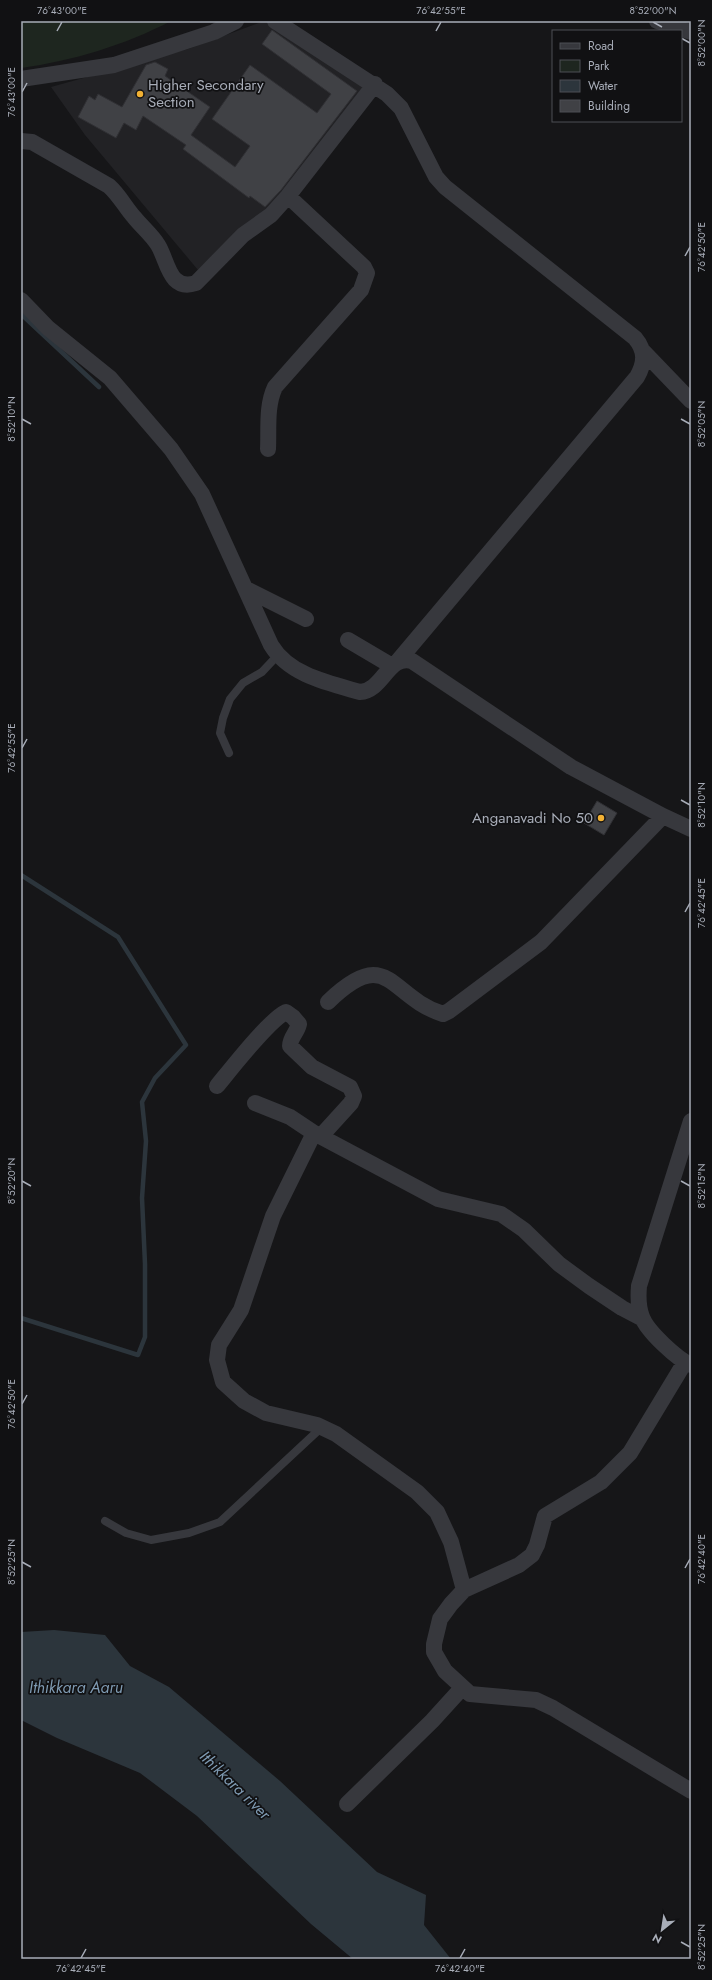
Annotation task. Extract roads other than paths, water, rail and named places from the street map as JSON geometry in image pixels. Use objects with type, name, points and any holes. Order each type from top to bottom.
[{"type":"street","points":[[21,79],[114,66],[214,32],[236,21]]},
{"type":"street","points":[[275,21],[375,84],[401,108],[436,177],[445,187],[635,338],[642,350],[691,402]]},
{"type":"street","points":[[657,21],[691,32]]},
{"type":"street","points":[[21,141],[32,142],[113,190],[158,245],[168,272],[182,283],[188,285],[196,283],[243,235],[271,215],[288,196],[375,84]]},
{"type":"street","points":[[268,450],[270,396],[275,387],[361,290],[367,274],[364,268],[288,196]]},
{"type":"street","points":[[21,300],[48,328],[110,378],[171,449],[202,494],[277,656],[301,673],[360,692],[367,691],[376,685],[395,664],[637,377],[643,363],[642,350]]},
{"type":"street","points":[[246,589],[306,619]]},
{"type":"street","points":[[348,640],[395,664],[408,659],[417,663],[571,767],[663,816],[691,829]]},
{"type":"street","points":[[328,1002],[360,977],[375,974],[386,978],[411,997],[434,1011],[443,1014],[449,1011],[541,942],[663,816]]},
{"type":"street","points":[[217,1086],[259,1036],[280,1015],[286,1012],[299,1024],[297,1030],[290,1039],[290,1046],[293,1050],[312,1067],[350,1088],[354,1096],[351,1103],[317,1135],[273,1216],[241,1310],[219,1345],[217,1360],[223,1382],[244,1401],[266,1413],[322,1427],[352,1445],[417,1492],[437,1512],[451,1542],[464,1590]]},
{"type":"street","points":[[255,1103],[290,1117],[317,1135],[438,1199],[501,1214],[524,1230],[560,1264],[589,1286],[622,1308],[643,1319]]},
{"type":"street","points":[[691,1121],[639,1286],[638,1304],[643,1319],[669,1350],[688,1363],[630,1453],[601,1482],[545,1516],[537,1545],[532,1555],[519,1565],[464,1590],[440,1619],[434,1644],[434,1652],[445,1671],[470,1694],[536,1700],[553,1708],[691,1791]]},
{"type":"street","points":[[347,1804],[432,1721],[462,1688]]},
{"type":"lane","points":[[229,753],[220,733],[223,718],[230,699],[243,683],[262,672],[277,656]]},
{"type":"lane","points":[[105,1521],[126,1533],[151,1540],[189,1533],[220,1522],[322,1427]]},
{"type":"water","name":"Ithikkara Aaru","points":[[54,1630],[105,1635],[130,1666],[169,1687],[280,1781],[377,1872],[426,1895],[424,1925],[451,1959],[353,1959],[311,1924],[197,1816],[140,1773],[57,1738],[21,1720],[21,1632]]},
{"type":"waterway","points":[[21,314],[99,387]]},
{"type":"waterway","points":[[21,875],[118,937],[186,1045],[155,1078],[142,1102],[146,1141],[142,1198],[145,1264],[145,1337],[138,1355],[21,1318]]},
{"type":"place","name":"Higher Secondary Section","points":[[140,94]]},
{"type":"place","name":"Anganavadi No 50","points":[[601,818]]},
{"type":"water label","name":"Ithikkara river","points":[[235,1785]]}]
